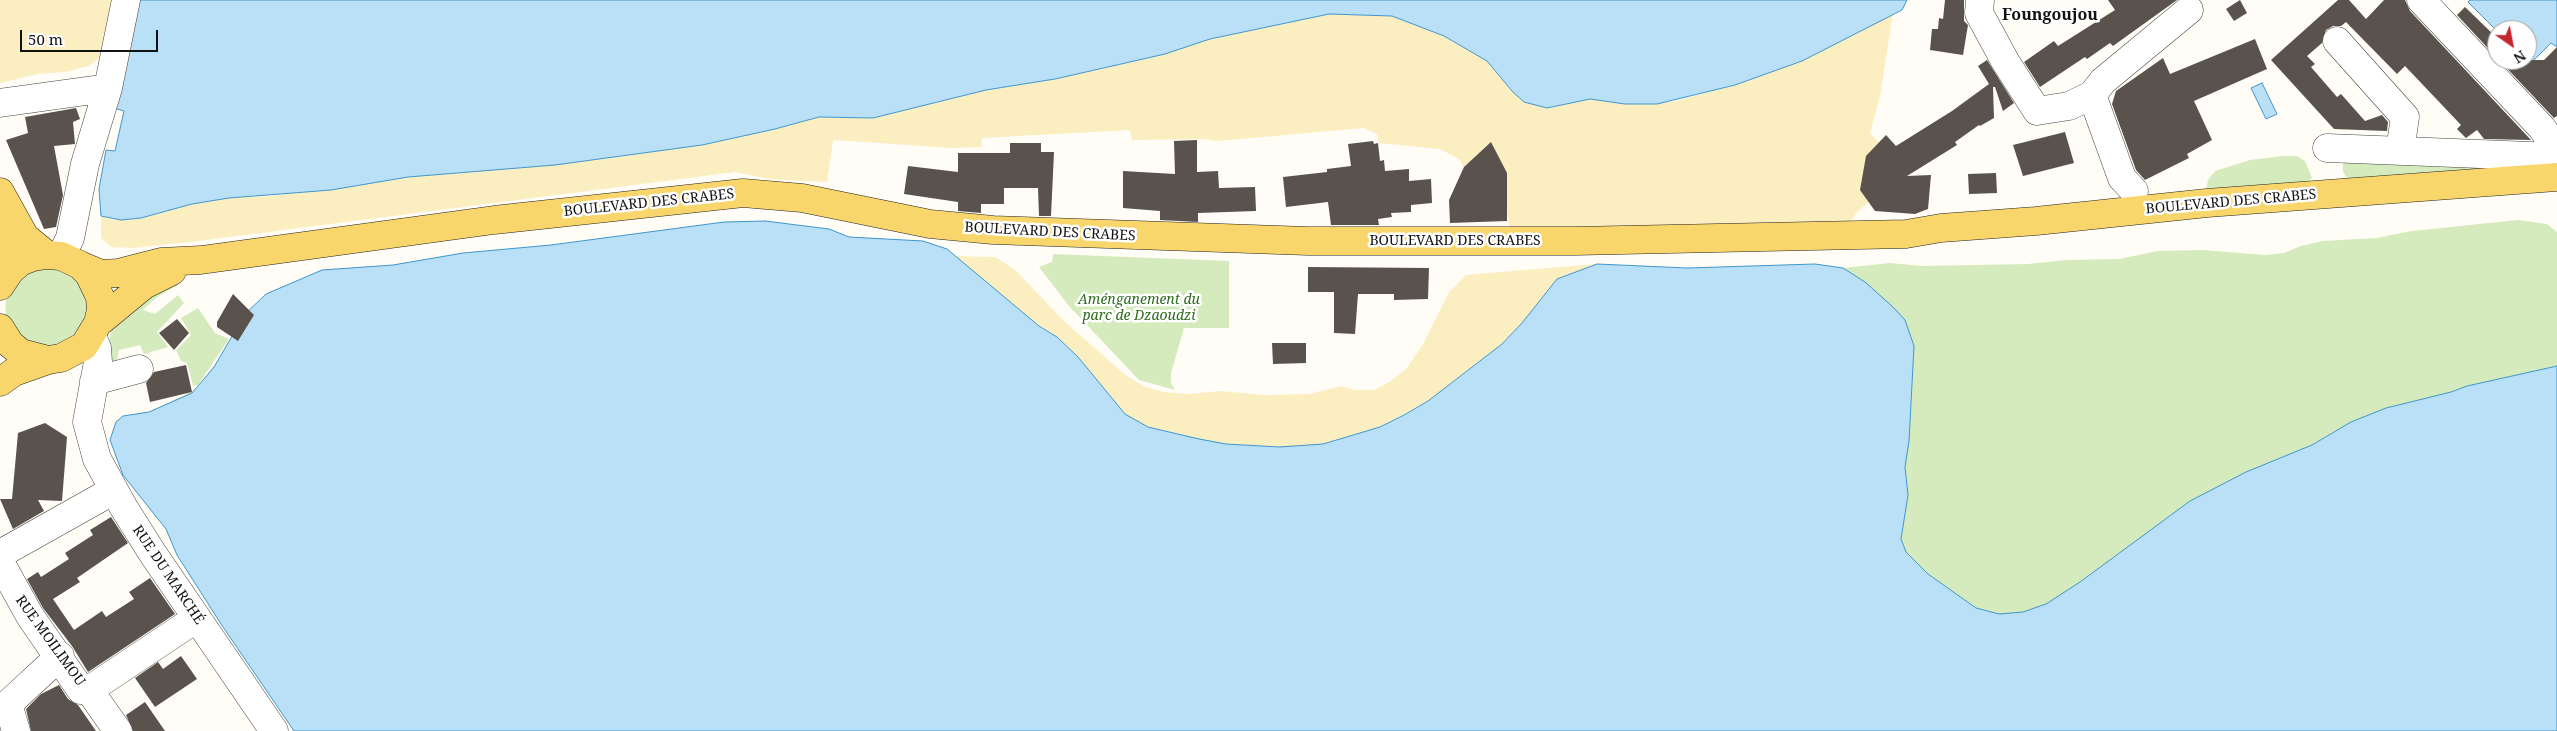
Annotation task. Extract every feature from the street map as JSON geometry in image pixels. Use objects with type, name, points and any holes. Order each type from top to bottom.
[{"type":"main road","name":"BOULEVARD DES CRABES","points":[[1906,234],[1941,228],[2017,223],[2207,203],[2557,177]]},
{"type":"main road","name":"BOULEVARD DES CRABES","points":[[63,259],[101,274],[118,273],[161,262],[201,260],[494,220],[743,193],[802,198],[930,224],[993,230],[1393,242],[1575,241],[1906,234],[1940,238],[2057,233],[2557,190]]},
{"type":"main road","points":[[0,192],[26,236],[92,280],[100,298],[78,343],[14,372],[0,382]]},
{"type":"main road","points":[[0,192],[5,279]]},
{"type":"main road","points":[[5,279],[33,257],[63,259]]},
{"type":"main road","name":"BOULEVARD DES CRABES","points":[[78,343],[126,298],[154,279],[201,260]]},
{"type":"main road","points":[[1,333],[21,353],[78,343]]},
{"type":"street","points":[[63,259],[70,238],[86,164],[108,88],[126,0]]},
{"type":"street","points":[[1980,0],[1979,13],[2004,61],[2036,111],[2069,106],[2092,95],[2103,81],[2189,10]]},
{"type":"street","points":[[2430,3],[2542,128],[2557,150]]},
{"type":"street","points":[[2337,41],[2405,117],[2400,151]]},
{"type":"street","points":[[0,103],[108,88]]},
{"type":"street","points":[[2092,95],[2122,178],[2134,192]]},
{"type":"street","points":[[2326,148],[2557,157]]},
{"type":"street","name":"RUE DU MARCHÉ","points":[[78,343],[98,355],[87,422],[92,444],[114,490],[153,554],[274,731]]},
{"type":"street","name":"RUE DU MARCHÉ","points":[[78,343],[88,409]]},
{"type":"street","points":[[94,381],[139,369]]},
{"type":"street","points":[[0,554],[114,490]]},
{"type":"street","name":"RUE MOILIMOU","points":[[0,562],[30,616],[60,656],[81,690],[89,690]]},
{"type":"street","points":[[118,731],[89,690],[197,618]]},
{"type":"street","points":[[16,731],[4,707],[60,656]]},
{"type":"green space","points":[[2297,156],[2305,161],[2312,178],[2305,184],[2206,191],[2208,180],[2215,171],[2250,160]]},
{"type":"green space","points":[[2350,156],[2557,171],[2348,180],[2343,172],[2343,163]]},
{"type":"green space","points":[[2518,220],[2547,224],[2557,232],[2557,731],[177,555],[166,529],[123,475],[110,440],[116,422],[123,416],[149,412],[197,389],[266,294],[322,270],[393,265],[463,253],[551,245],[724,222],[765,221],[829,229],[849,237],[923,241],[947,249],[977,275],[1075,419],[1886,539],[1945,633],[2023,612],[1999,615],[1976,608],[1928,574],[1906,552],[1901,539],[1908,495],[1905,467],[1912,396],[1905,320],[1865,282],[1843,268],[1890,263],[1922,266],[2028,264],[2067,260],[2119,259],[2158,251],[2202,250],[2266,255],[2284,253],[2301,246],[2323,241],[2376,238],[2412,231]]},
{"type":"green space","name":"Aménganement du parc de Dzaoudzi","points":[[1053,254],[1229,261],[1229,328],[1184,328],[1171,373],[1171,383],[1175,390],[1139,380],[1069,306],[1039,267],[1052,262]]},
{"type":"green space","points":[[44,265],[74,273],[92,310],[72,346],[32,349],[5,319],[6,298],[16,279]]},
{"type":"green space","points":[[178,280],[178,285],[157,297],[143,310],[155,314],[178,295],[184,303],[157,332],[168,347],[144,354],[140,345],[119,350],[116,364],[105,364],[111,331],[126,310]]},
{"type":"green space","points":[[198,308],[215,333],[229,339],[198,385],[193,386],[187,363],[181,361],[176,350],[191,335],[181,318]]},
{"type":"sand","points":[[0,0],[114,0],[100,58],[88,66],[65,72],[38,74],[0,83]]},
{"type":"sand","points":[[1893,13],[1880,96],[1870,133],[1879,143],[1869,202],[1857,212],[1849,224],[1539,231],[1509,226],[1506,197],[1464,167],[1459,159],[1440,149],[1379,143],[1377,134],[1364,128],[1217,141],[1203,139],[1132,140],[1130,130],[982,138],[981,147],[951,148],[835,140],[833,141],[827,182],[768,179],[735,172],[133,248],[111,247],[101,238],[101,216],[112,220],[141,218],[192,204],[229,198],[271,196],[408,177],[604,159],[702,145],[819,117],[873,118],[986,90],[1055,79],[1165,54],[1210,39],[1329,14],[1392,16],[1443,36],[1487,61],[1512,91],[1547,108],[1590,99],[1672,102],[1735,85],[1802,61]]},
{"type":"sand","points":[[954,256],[995,257],[1014,269],[1065,322],[1124,374],[1143,386],[1163,392],[1189,394],[1220,391],[1265,395],[1310,394],[1341,386],[1353,390],[1374,390],[1391,381],[1406,369],[1422,346],[1449,292],[1466,275],[1597,264],[1557,279],[1522,323],[1502,344],[1428,401],[1380,427],[1323,444],[1299,448],[1226,444],[1148,427],[1125,414],[1078,357],[1057,337],[1039,326]]},
{"type":"water","points":[[138,0],[1907,0],[1902,10],[1802,61],[1735,85],[1657,104],[1625,104],[1590,99],[1547,108],[1524,102],[1512,91],[1487,61],[1444,36],[1392,16],[1329,14],[1210,39],[1165,54],[1055,79],[986,90],[873,118],[819,117],[702,145],[555,165],[408,177],[331,190],[229,198],[192,204],[141,218],[121,220],[101,216],[99,189],[106,150],[115,151],[124,111],[114,108]]},
{"type":"water","points":[[2470,0],[2557,0],[2557,47],[2551,43],[2537,57],[2537,20],[2487,21],[2468,2]]},
{"type":"water","points":[[2262,83],[2277,114],[2266,119],[2251,88]]},
{"type":"water","points":[[765,221],[829,229],[849,237],[923,241],[947,249],[1039,326],[1057,337],[1078,357],[1125,414],[1148,427],[1199,439],[1226,444],[1279,447],[1323,444],[1380,427],[1404,415],[1428,401],[1502,344],[1522,323],[1557,279],[1597,264],[1687,268],[1815,264],[1843,268],[1865,282],[1905,320],[1914,346],[1909,441],[1905,467],[1908,495],[1901,539],[1906,552],[1928,574],[1976,608],[1999,614],[2023,612],[2046,604],[2080,582],[2190,501],[2246,472],[2312,445],[2351,422],[2386,408],[2451,392],[2467,386],[2557,366],[2557,731],[294,731],[221,624],[177,555],[166,529],[123,475],[110,440],[116,422],[123,416],[149,412],[192,393],[214,367],[245,314],[266,294],[322,270],[393,265],[463,253],[551,245],[724,222]]},
{"type":"building","points":[[1945,0],[1964,0],[1964,21],[1968,25],[1963,55],[1930,50],[1932,29],[1938,29],[1939,18],[1943,19]]},
{"type":"building","points":[[2108,0],[2177,0],[2113,46],[2110,43],[2087,59],[2085,57],[2040,87],[2024,62],[2054,41],[2058,46],[2115,10]]},
{"type":"building","points":[[2240,0],[2247,13],[2234,21],[2226,9]]},
{"type":"building","points":[[2338,0],[2349,0],[2366,19],[2384,0],[2405,0],[2410,11],[2531,140],[2484,139],[2477,130],[2466,138],[2457,129],[2461,125],[2405,66],[2397,74],[2346,22],[2341,26],[2333,26],[2326,30],[2322,43],[2307,56],[2315,64],[2311,67],[2337,97],[2341,94],[2365,121],[2382,115],[2388,122],[2387,131],[2334,129],[2271,60]]},
{"type":"building","points":[[2465,7],[2487,28],[2487,47],[2457,15]]},
{"type":"building","points":[[2255,39],[2267,69],[2194,101],[2212,140],[2187,154],[2189,158],[2145,180],[2136,170],[2112,104],[2116,91],[2163,58],[2170,74]]},
{"type":"building","points":[[2557,47],[2557,116],[2554,118],[2508,70],[2537,70],[2537,60],[2544,60]]},
{"type":"building","points":[[1987,60],[2014,103],[2003,111],[1995,87],[1993,87],[1994,118],[1979,125],[1955,142],[1957,145],[1907,176],[1931,175],[1928,209],[1915,214],[1875,211],[1860,190],[1866,156],[1886,135],[1896,146],[1952,111],[1989,84],[1978,66]]},
{"type":"building","points":[[76,108],[80,119],[73,122],[75,144],[54,146],[63,195],[56,227],[44,229],[6,140],[28,133],[25,117]]},
{"type":"building","points":[[2065,132],[2074,163],[2023,176],[2013,145]]},
{"type":"building","points":[[1197,140],[1197,172],[1218,171],[1219,188],[1255,187],[1256,211],[1198,213],[1198,222],[1160,220],[1160,211],[1123,208],[1123,171],[1175,174],[1174,141]]},
{"type":"building","points":[[1373,141],[1374,144],[1378,143],[1380,161],[1384,160],[1385,171],[1409,169],[1409,181],[1431,179],[1432,203],[1411,205],[1411,212],[1391,213],[1392,217],[1378,219],[1379,225],[1331,225],[1328,202],[1286,207],[1283,177],[1327,172],[1327,169],[1351,166],[1348,144]]},
{"type":"building","points":[[1491,142],[1507,173],[1507,221],[1450,223],[1449,200],[1464,167]]},
{"type":"building","points":[[1010,143],[1041,143],[1041,152],[1054,152],[1051,216],[1039,216],[1038,188],[1004,188],[1004,204],[981,204],[981,213],[958,211],[958,202],[904,194],[908,166],[958,172],[958,153],[1010,153]]},
{"type":"building","points":[[1996,173],[1997,193],[1969,194],[1968,174]]},
{"type":"building","points":[[1308,267],[1429,268],[1428,299],[1394,300],[1394,294],[1358,294],[1355,334],[1334,333],[1334,292],[1308,292]]},
{"type":"building","points":[[233,294],[254,315],[238,341],[217,327],[217,322]]},
{"type":"building","points":[[177,319],[189,333],[174,350],[159,333]]},
{"type":"building","points":[[1272,343],[1306,343],[1306,363],[1273,364]]},
{"type":"building","points":[[186,365],[192,392],[150,402],[146,383],[154,372]]},
{"type":"building","points":[[45,423],[67,437],[62,501],[38,500],[44,511],[13,529],[0,499],[12,499],[18,433]]},
{"type":"building","points":[[111,517],[128,543],[77,578],[80,582],[53,599],[74,630],[102,611],[106,617],[134,599],[129,592],[150,578],[175,614],[88,672],[72,646],[43,608],[27,579],[38,572],[41,577],[69,559],[65,553],[93,535],[90,530]]},
{"type":"building","points":[[181,656],[197,679],[155,707],[135,678],[158,662],[163,669]]},
{"type":"building","points":[[59,685],[68,699],[78,705],[96,731],[31,731],[26,709],[41,694]]},
{"type":"building","points":[[145,702],[165,731],[133,731],[126,715]]},
{"type":"district","name":"Foungoujou","points":[[2050,15]]}]
